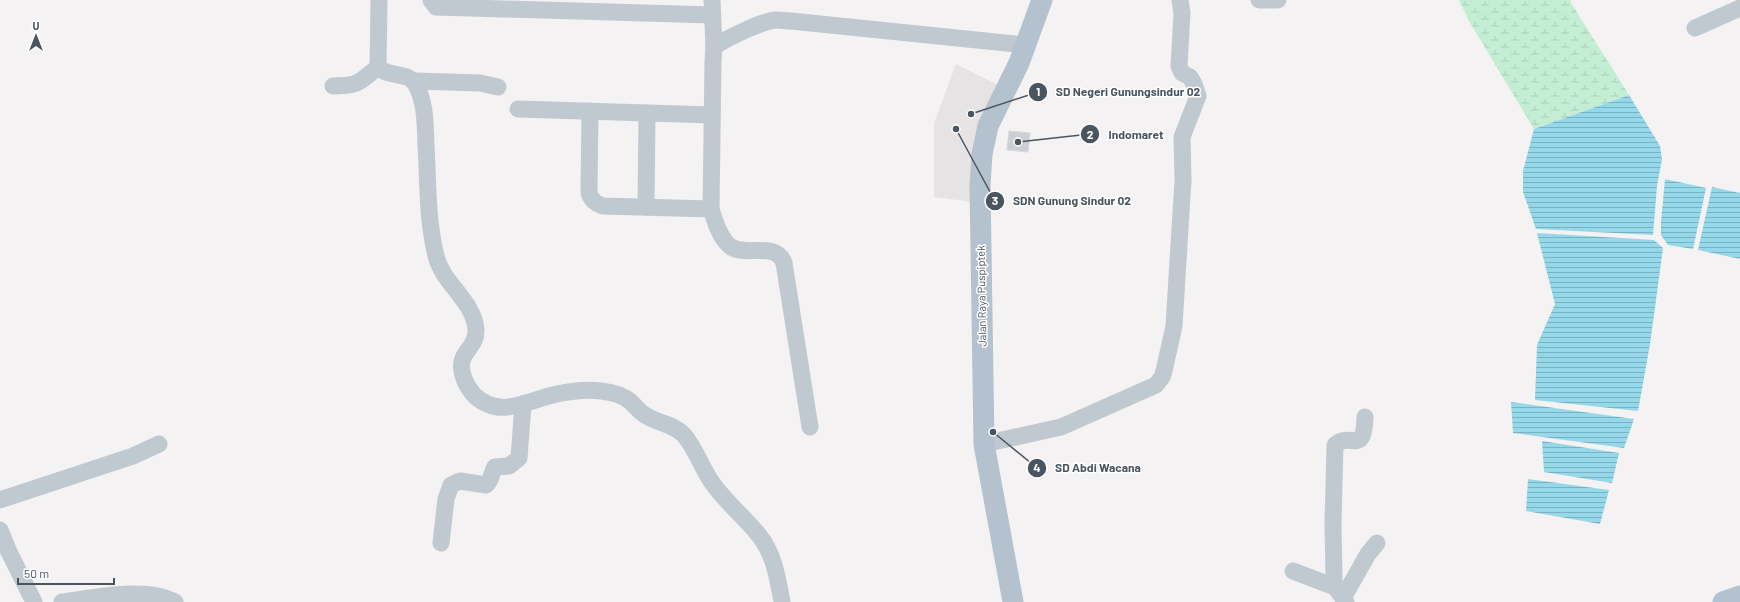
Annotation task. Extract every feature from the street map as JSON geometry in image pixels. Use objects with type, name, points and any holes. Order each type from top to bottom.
[{"type":"main road","name":"Jalan Raya Puspiptek","points":[[1013,602],[984,444],[980,185],[982,154],[988,126],[1018,63],[1042,0]]},
{"type":"main road","points":[[1723,602],[1740,596]]},
{"type":"street","points":[[379,0],[378,68],[382,72],[407,77],[414,81],[480,83],[498,87]]},
{"type":"street","points":[[431,0],[436,7],[712,7],[714,47],[712,209],[719,231],[732,247],[742,250],[771,251],[781,256],[810,427]]},
{"type":"street","points":[[984,444],[1061,427],[1156,385],[1162,377],[1174,326],[1183,180],[1182,137],[1198,96],[1190,77],[1182,73],[1179,66],[1182,13],[1180,0]]},
{"type":"street","points":[[1259,0],[1278,0]]},
{"type":"street","points":[[1695,28],[1736,6]]},
{"type":"street","points":[[714,47],[723,40],[755,26],[774,20],[1025,45]]},
{"type":"street","points":[[333,86],[356,84],[363,81],[378,68]]},
{"type":"street","points":[[414,81],[423,103],[430,224],[436,256],[446,278],[470,310],[476,329],[472,345],[463,358],[462,368],[464,379],[472,393],[492,407],[502,408],[523,404],[557,394],[581,390],[599,390],[615,394],[628,400],[645,415],[673,426],[686,436],[712,483],[759,535],[768,549],[782,602]]},
{"type":"street","points":[[518,109],[712,114]]},
{"type":"street","points":[[590,111],[589,193],[592,200],[603,206],[712,209]]},
{"type":"street","points":[[646,207],[647,113]]},
{"type":"street","points":[[441,543],[446,499],[451,485],[460,481],[486,485],[490,481],[492,471],[495,467],[509,466],[520,458],[523,404]]},
{"type":"street","points":[[1341,596],[1334,580],[1333,523],[1335,445],[1340,442],[1355,442],[1361,439],[1364,433],[1366,417]]},
{"type":"street","points":[[0,500],[133,456],[159,444]]},
{"type":"street","points":[[0,530],[9,552],[34,602]]},
{"type":"street","points":[[1341,596],[1368,554],[1377,543]]},
{"type":"street","points":[[1293,571],[1341,596]]},
{"type":"street","points":[[62,602],[125,595],[156,596],[175,602]]},
{"type":"shaded area","points":[[956,64],[998,85],[975,135],[974,202],[934,197],[934,123]]},
{"type":"green space","points":[[1459,0],[1571,0],[1571,3],[1629,95],[1534,129],[1469,21]]},
{"type":"water","points":[[1629,95],[1660,146],[1662,159],[1657,186],[1653,235],[1536,229],[1523,192],[1523,171],[1534,129]]},
{"type":"water","points":[[1665,179],[1706,188],[1693,249],[1668,245],[1661,235]]},
{"type":"water","points":[[1712,187],[1740,193],[1740,259],[1698,250]]},
{"type":"water","points":[[1537,233],[1654,240],[1663,248],[1650,344],[1638,411],[1535,400],[1537,345],[1555,304]]},
{"type":"water","points":[[1511,402],[1634,419],[1624,448],[1513,433]]},
{"type":"water","points":[[1542,441],[1619,453],[1612,483],[1544,472]]},
{"type":"water","points":[[1528,479],[1609,490],[1600,524],[1526,511]]},
{"type":"building","points":[[1009,131],[1030,133],[1028,152],[1007,150]]},
{"type":"place","name":"SD Negeri Gunungsindur 02","points":[[971,114]]},
{"type":"place","name":"SDN Gunung Sindur 02","points":[[956,129]]},
{"type":"place","name":"Indomaret","points":[[1018,142]]},
{"type":"place","name":"SD Abdi Wacana","points":[[993,432]]}]
